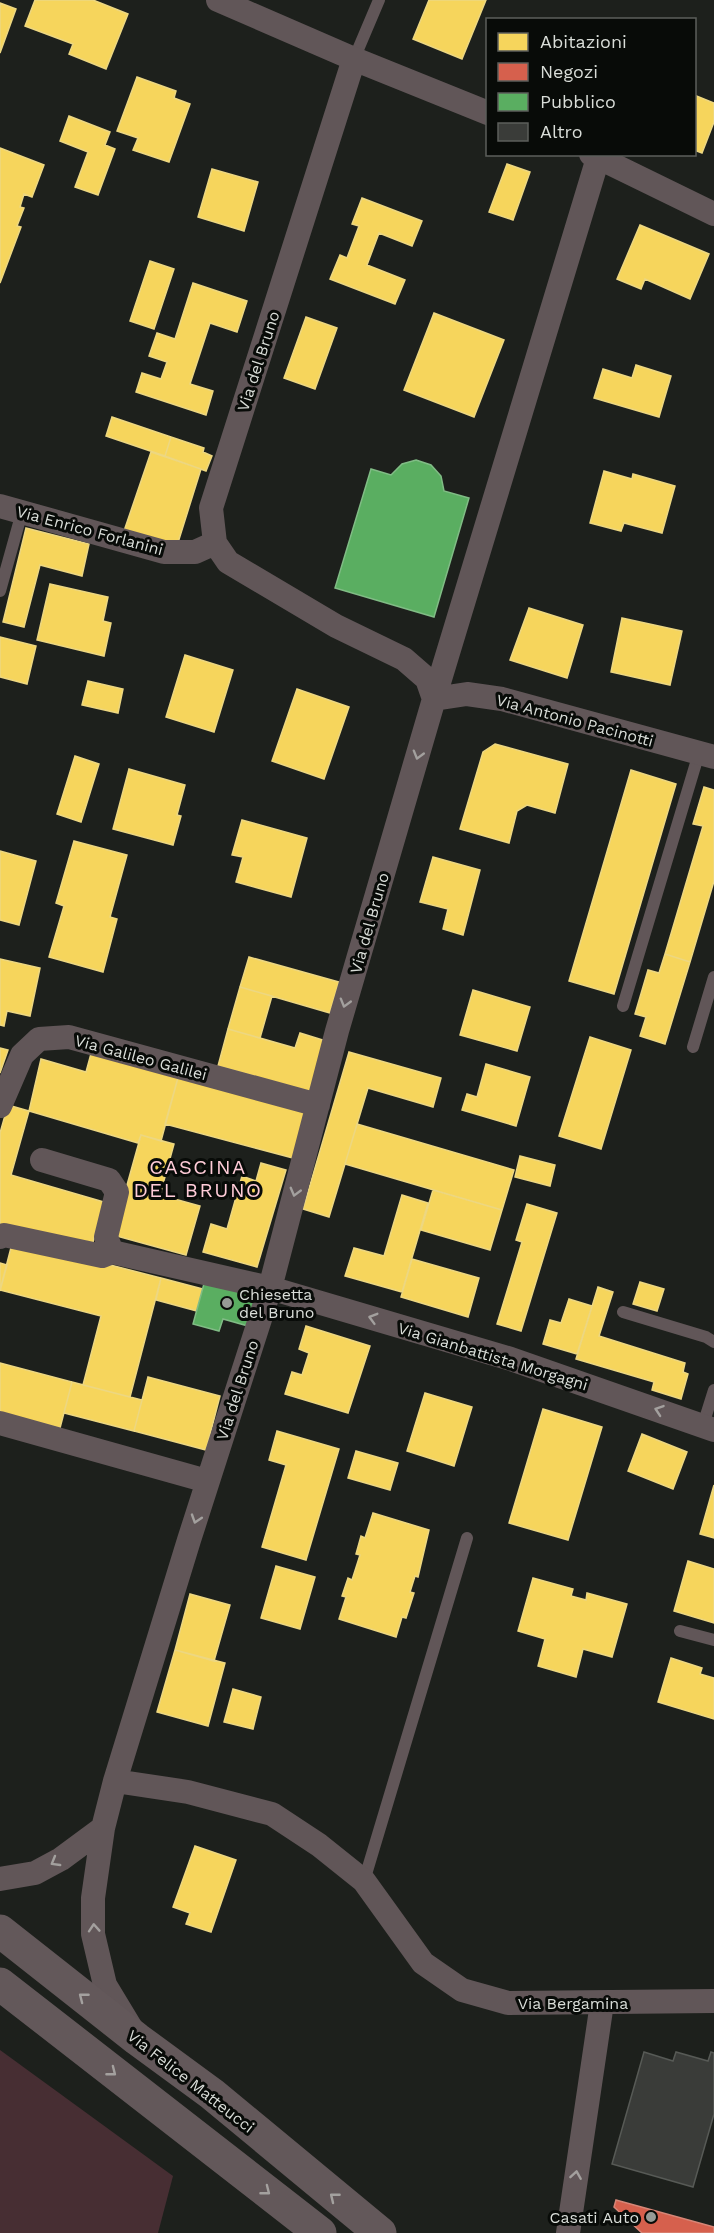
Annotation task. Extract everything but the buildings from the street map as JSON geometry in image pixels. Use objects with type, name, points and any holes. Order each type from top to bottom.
[{"type":"main road","name":"Via Felice Matteucci","points":[[0,1931],[137,2039],[212,2094],[380,2233]]},
{"type":"main road","points":[[0,1984],[320,2233]]},
{"type":"street","points":[[218,0],[486,112]]},
{"type":"street","name":"Via del Bruno","points":[[215,543],[211,508],[354,58]]},
{"type":"street","points":[[595,156],[714,214]]},
{"type":"street","name":"Via del Bruno","points":[[137,2039],[105,1986],[93,1934],[93,1898],[103,1828],[115,1781],[207,1481],[270,1288],[337,1031],[595,156]]},
{"type":"street","name":"Via Enrico Forlanini","points":[[11,509],[164,552],[195,552],[215,543]]},
{"type":"street","points":[[215,543],[228,562],[336,626],[404,659],[427,679],[434,699]]},
{"type":"street","name":"Via Antonio Pacinotti","points":[[434,699],[467,694],[502,699],[706,755]]},
{"type":"street","name":"Via Galileo Galilei","points":[[0,1106],[22,1055],[39,1039],[69,1037],[318,1105]]},
{"type":"street","points":[[42,1160],[109,1180],[117,1192],[106,1237],[112,1252]]},
{"type":"street","name":"Via Gianbattista Morgagni","points":[[0,1237],[4,1235],[102,1256],[112,1252],[270,1288],[511,1359],[709,1427]]},
{"type":"street","points":[[0,1423],[207,1481]]},
{"type":"street","name":"Via Bergamina","points":[[115,1781],[188,1791],[272,1814],[319,1845],[364,1881],[423,1963],[462,1990],[508,2003],[714,2001]]},
{"type":"street","points":[[0,1879],[35,1873],[61,1859],[103,1828]]},
{"type":"street","points":[[568,2233],[602,2003]]},
{"type":"lane","points":[[354,58],[379,0]]},
{"type":"lane","points":[[0,591],[11,509]]},
{"type":"lane","points":[[623,1006],[706,755]]},
{"type":"lane","points":[[693,1047],[714,977]]},
{"type":"lane","points":[[623,1312],[706,1337],[714,1342]]},
{"type":"lane","points":[[709,1427],[714,1390]]},
{"type":"lane","points":[[364,1881],[467,1538]]},
{"type":"lane","points":[[680,1631],[714,1640]]},
{"type":"shaded area","points":[[0,2050],[173,2176],[158,2233],[0,2233]]},
{"type":"place","name":"Chiesetta del Bruno","points":[[227,1303]]},
{"type":"place","name":"Casati Auto","points":[[651,2217]]},
{"type":"district","name":"CASCINA DEL BRUNO","points":[[198,1178]]}]
